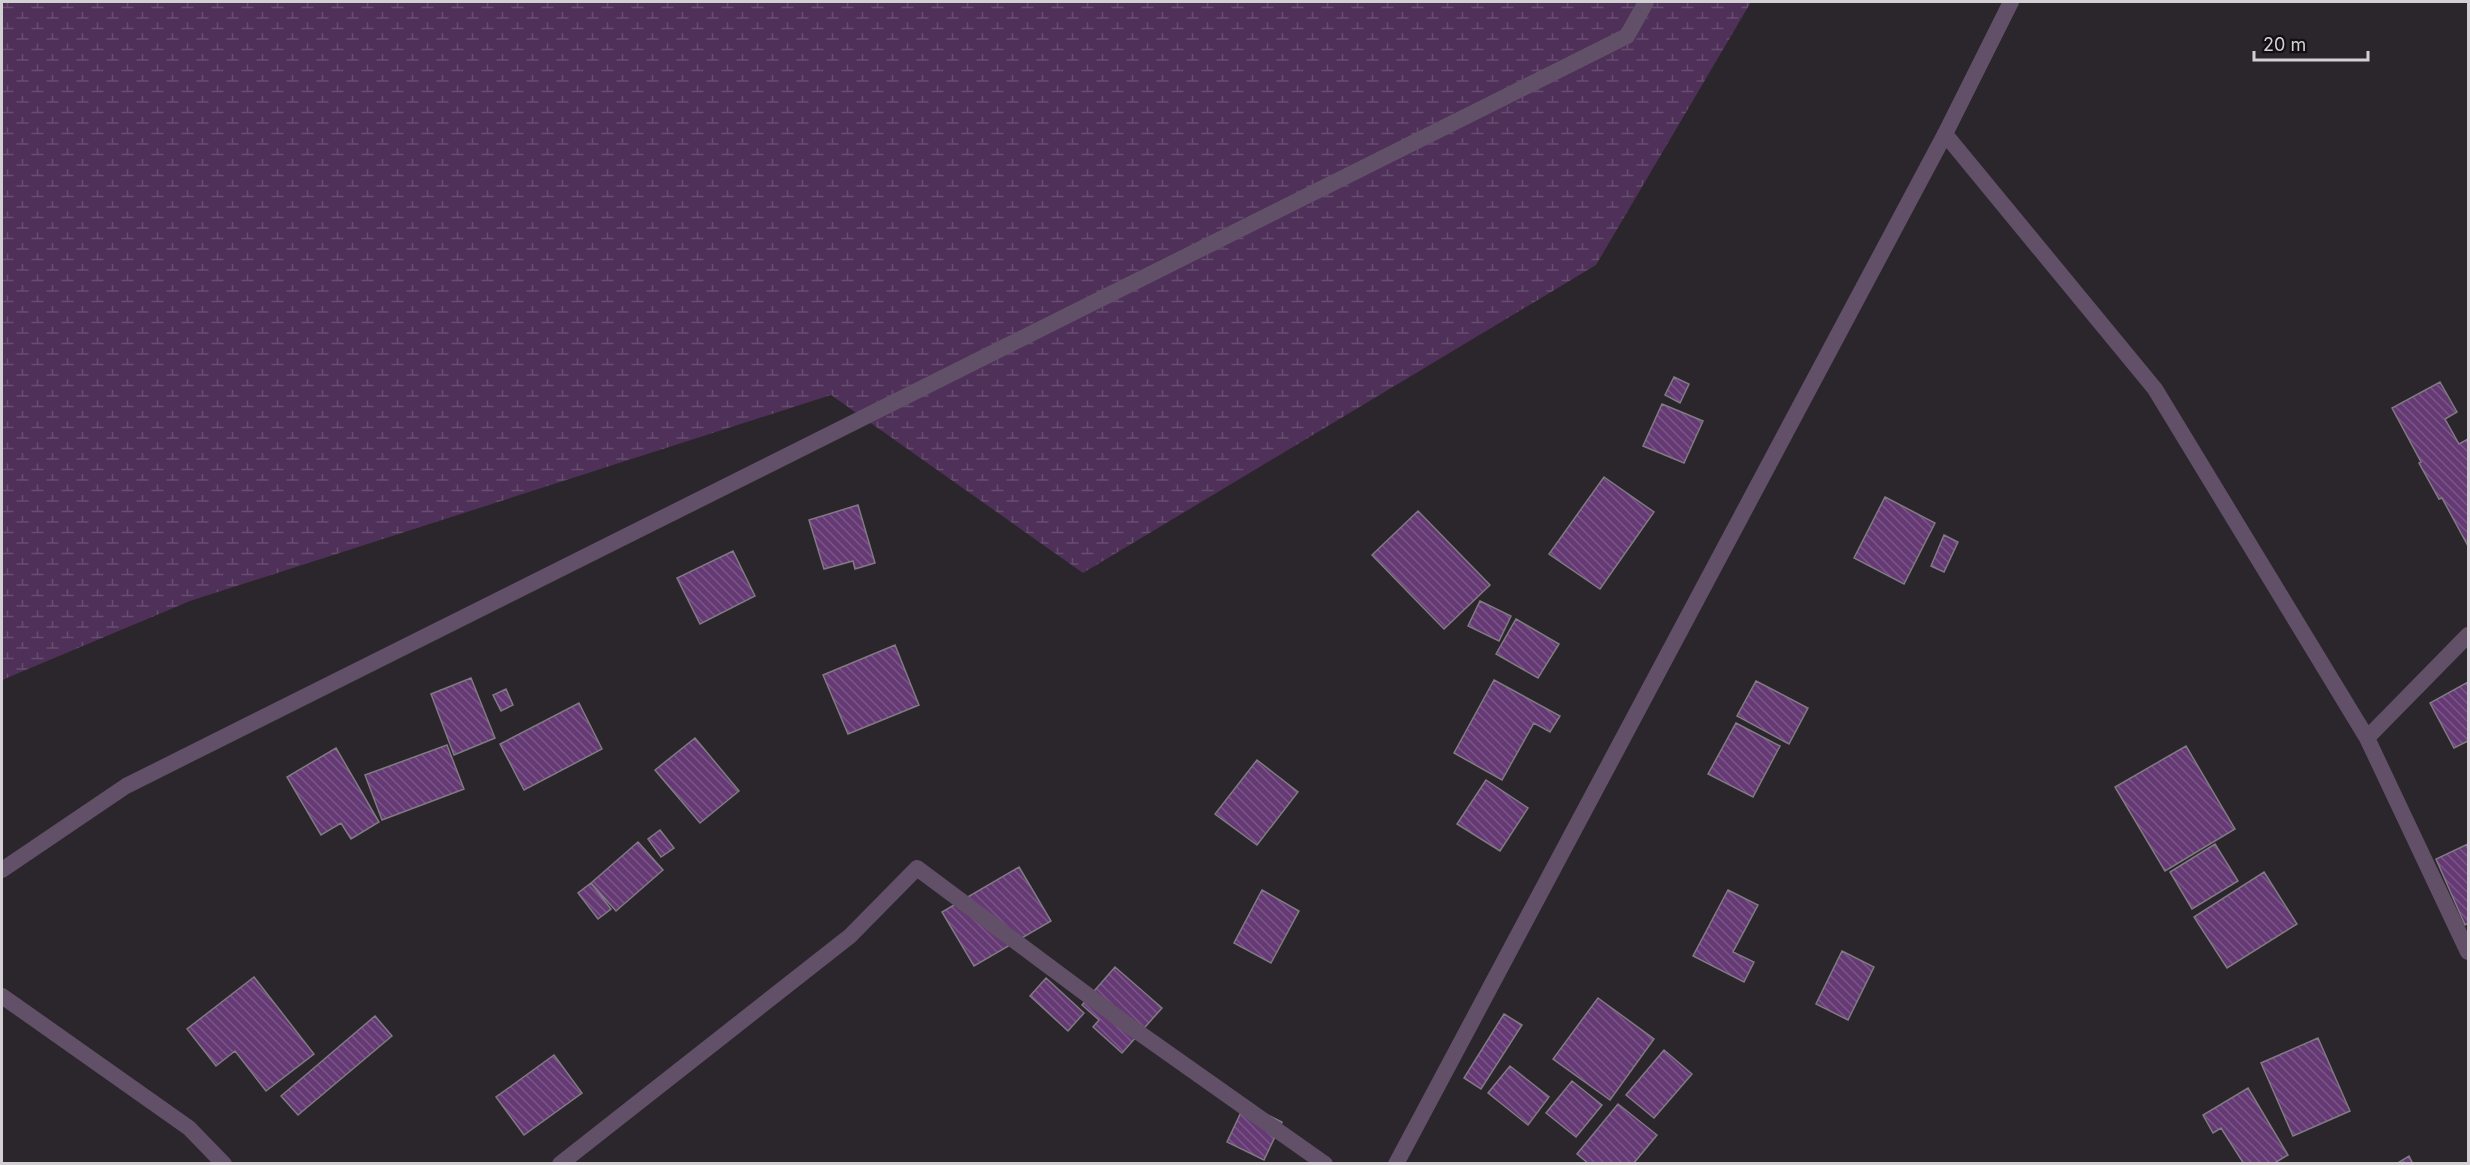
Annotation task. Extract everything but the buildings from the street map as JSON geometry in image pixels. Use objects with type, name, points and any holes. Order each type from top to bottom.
[{"type":"street","points":[[2,870],[126,786],[1627,36],[1646,2]]},
{"type":"street","points":[[1396,1164],[1945,134],[2011,2]]},
{"type":"street","points":[[1945,134],[2156,389],[2367,738],[2469,952]]},
{"type":"street","points":[[2367,738],[2469,635]]},
{"type":"street","points":[[560,1164],[850,936],[917,868],[1121,1020],[1325,1164]]},
{"type":"street","points":[[2,996],[189,1128],[224,1164]]},
{"type":"green space","points":[[2,2],[1751,2],[1596,265],[1083,573],[831,395],[190,601],[2,680]]}]
